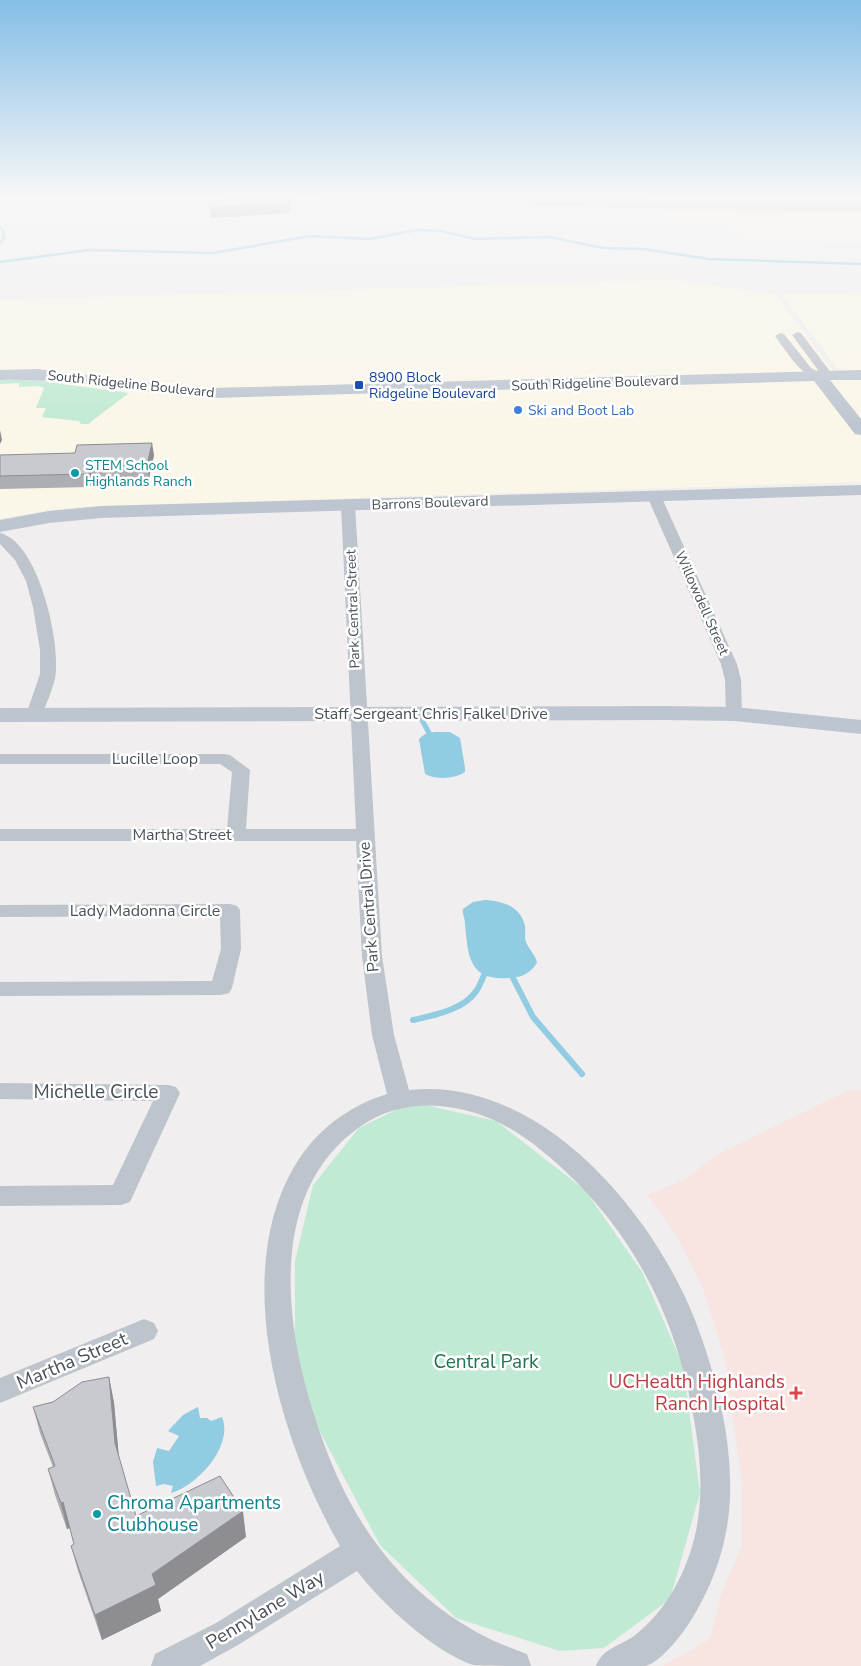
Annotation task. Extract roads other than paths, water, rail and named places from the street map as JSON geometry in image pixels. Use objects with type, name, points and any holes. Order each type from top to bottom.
[{"type":"street","points":[[797,335],[824,370],[819,377]]},
{"type":"street","points":[[780,336],[807,370],[819,377],[861,430]]},
{"type":"street","name":"South Ridgeline Boulevard","points":[[0,375],[37,374],[178,390],[214,392],[861,376]]},
{"type":"street","name":"Barrons Boulevard","points":[[0,526],[50,517],[92,513],[861,490]]},
{"type":"street","name":"Willowdell Street","points":[[654,496],[728,664],[732,680],[734,714]]},
{"type":"street","name":"Park Central Street","points":[[348,505],[358,714]]},
{"type":"street","points":[[0,537],[17,552],[31,574],[42,615],[49,667],[34,714]]},
{"type":"street","name":"Park Central Drive","points":[[358,714],[370,930],[377,1005],[400,1098]]},
{"type":"street","name":"Staff Sergeant Chris Falkel Drive","points":[[0,715],[734,714],[861,727]]},
{"type":"street","name":"Lucille Loop","points":[[0,760],[224,759],[241,770],[236,835]]},
{"type":"street","name":"Martha Street","points":[[0,835],[365,835]]},
{"type":"street","name":"Lady Madonna Circle","points":[[0,911],[230,910],[231,949],[221,988],[0,989]]},
{"type":"street","name":"Michelle Circle","points":[[0,1091],[168,1093],[121,1195],[0,1196]]},
{"type":"street","points":[[515,1666],[475,1649],[433,1622],[413,1607],[361,1551],[330,1494],[310,1444],[293,1392],[278,1328],[278,1270],[283,1228],[292,1198],[304,1172],[326,1142],[351,1120],[371,1109],[400,1098],[439,1097],[485,1107],[520,1122],[550,1143],[603,1192],[632,1228],[662,1275],[686,1329],[700,1375],[710,1425],[715,1477],[715,1516],[707,1547],[694,1583],[675,1616],[648,1646],[612,1666]]},
{"type":"street","name":"Martha Street","points":[[0,1391],[144,1331]]},
{"type":"street","name":"Pennylane Way","points":[[167,1666],[221,1638],[361,1551]]},
{"type":"water","points":[[450,732],[460,738],[465,772],[445,778],[425,774],[419,739],[425,734]]},
{"type":"water","points":[[485,900],[504,903],[510,906],[523,919],[525,940],[537,963],[524,975],[512,978],[495,978],[485,975],[473,963],[467,946],[463,909],[473,902]]},
{"type":"water","points":[[198,1407],[200,1418],[207,1418],[211,1421],[222,1417],[224,1428],[223,1440],[218,1452],[202,1474],[181,1489],[171,1493],[173,1486],[164,1484],[156,1486],[153,1462],[157,1448],[169,1451],[179,1436],[168,1431],[183,1415]]},
{"type":"waterway","points":[[422,720],[429,733]]},
{"type":"waterway","points":[[413,1020],[448,1011],[465,1002],[477,990],[484,975]]},
{"type":"waterway","points":[[513,978],[533,1017],[582,1074]]},
{"type":"place","name":"8900 Block Ridgeline Boulevard","points":[[359,385]]},
{"type":"place","name":"Ski and Boot Lab","points":[[518,410]]},
{"type":"place","name":"STEM School Highlands Ranch","points":[[75,473]]},
{"type":"place","name":"UCHealth Highlands Ranch Hospital","points":[[796,1393]]},
{"type":"place","name":"Chroma Apartments Clubhouse","points":[[97,1514]]},
{"type":"park label","name":"Central Park","points":[[486,1362]]}]
